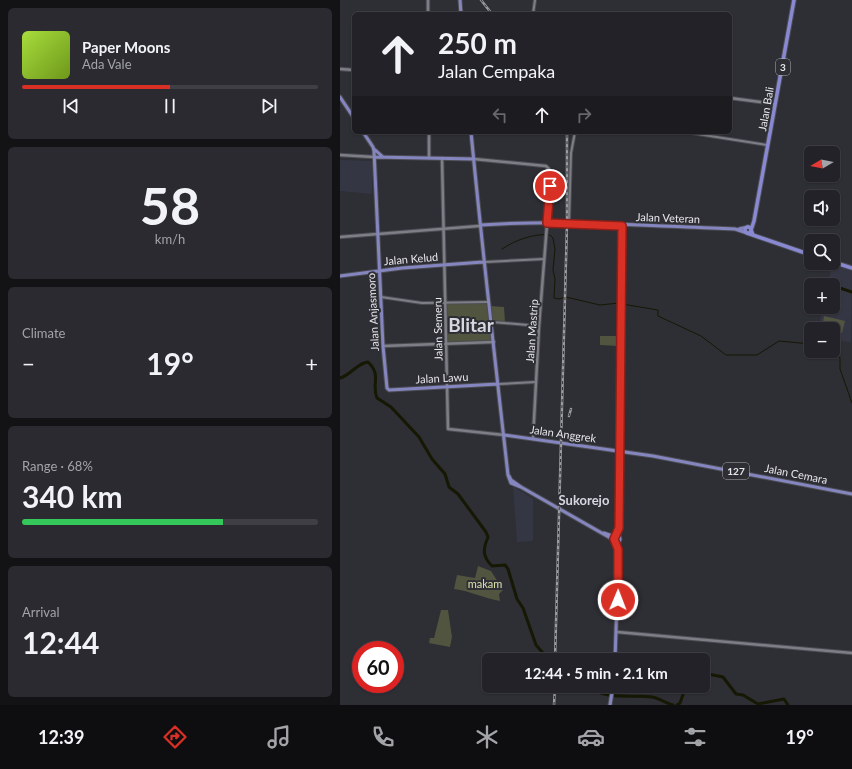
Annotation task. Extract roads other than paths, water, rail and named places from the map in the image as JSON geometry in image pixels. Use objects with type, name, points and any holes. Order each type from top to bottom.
[{"type":"highway","name":"Jalan Bali","points":[[749,228],[754,221],[771,134],[794,0]]},
{"type":"highway","points":[[753,235],[749,228],[745,230],[747,233],[804,253]]},
{"type":"highway","points":[[840,264],[852,268]]},
{"type":"main road","points":[[428,0],[428,12]]},
{"type":"main road","points":[[460,0],[461,12]]},
{"type":"main road","points":[[340,69],[352,70]]},
{"type":"main road","points":[[340,97],[352,115]]},
{"type":"main road","points":[[732,98],[776,104]]},
{"type":"main road","points":[[364,134],[373,147],[384,157]]},
{"type":"main road","points":[[429,134],[429,158]]},
{"type":"main road","points":[[471,134],[507,469],[510,478],[521,487],[604,534],[616,538]]},
{"type":"main road","name":"Jalan Anjasmoro","points":[[373,147],[385,382],[388,390]]},
{"type":"main road","points":[[340,155],[474,159]]},
{"type":"main road","name":"Jalan Semeru","points":[[442,158],[448,429],[504,435]]},
{"type":"main road","name":"Jalan Mastrip","points":[[474,159],[547,167],[550,174],[539,326],[533,439]]},
{"type":"main road","name":"Jalan Veteran","points":[[480,225],[547,223],[736,229],[749,228]]},
{"type":"main road","points":[[340,237],[480,225]]},
{"type":"main road","points":[[616,653],[618,549],[616,538],[619,528],[622,226]]},
{"type":"main road","name":"Jalan Veteran","points":[[736,229],[747,233]]},
{"type":"main road","name":"Jalan Kelud","points":[[340,276],[484,262]]},
{"type":"main road","points":[[383,346],[494,342]]},
{"type":"main road","name":"Jalan Lawu","points":[[388,390],[498,384]]},
{"type":"main road","name":"Jalan Anggrek","points":[[504,435],[619,451]]},
{"type":"main road","name":"Jalan Cemara","points":[[619,451],[852,494]]},
{"type":"main road","points":[[617,632],[852,652]]},
{"type":"main road","points":[[610,705],[612,693]]},
{"type":"street","points":[[533,12],[535,0]]},
{"type":"street","points":[[569,224],[569,194],[574,134]]},
{"type":"street","points":[[698,134],[768,145]]},
{"type":"street","points":[[484,262],[544,259]]},
{"type":"street","points":[[381,297],[409,302],[489,302]]},
{"type":"street","points":[[492,322],[539,326]]},
{"type":"street","points":[[498,384],[537,382]]},
{"type":"waterway","points":[[502,249],[525,238],[538,235],[550,235],[553,238],[555,249],[553,270],[555,279],[554,298],[559,299],[566,297],[600,305],[619,303]]},
{"type":"waterway","points":[[840,288],[852,292]]},
{"type":"waterway","points":[[622,304],[658,310],[658,316],[701,336],[726,355],[757,355],[779,341],[804,343]]},
{"type":"waterway","points":[[840,358],[840,369],[852,403]]},
{"type":"waterway","points":[[340,378],[361,364],[368,362],[372,367],[375,375],[375,393],[377,398],[391,407],[419,437],[432,459],[445,474],[449,487],[458,494],[486,532],[488,537],[484,552],[486,559],[492,566],[505,565],[508,569],[517,599],[523,608],[536,645],[543,653]]},
{"type":"waterway","points":[[710,674],[723,677],[736,694],[743,695],[758,704],[784,699],[788,705]]},
{"type":"waterway","points":[[601,693],[620,696],[652,697],[673,705]]},
{"type":"waterway","points":[[677,705],[680,703],[684,693]]},
{"type":"railway","points":[[481,0],[490,12]]},
{"type":"railway","points":[[555,653],[567,224],[567,134]]},
{"type":"railway","points":[[569,416],[571,409]]},
{"type":"railway","points":[[554,705],[555,693]]},
{"type":"district","name":"Blitar","points":[[471,325]]},
{"type":"district","name":"Sukorejo","points":[[584,500]]},
{"type":"park label","name":"makam","points":[[485,584]]}]
